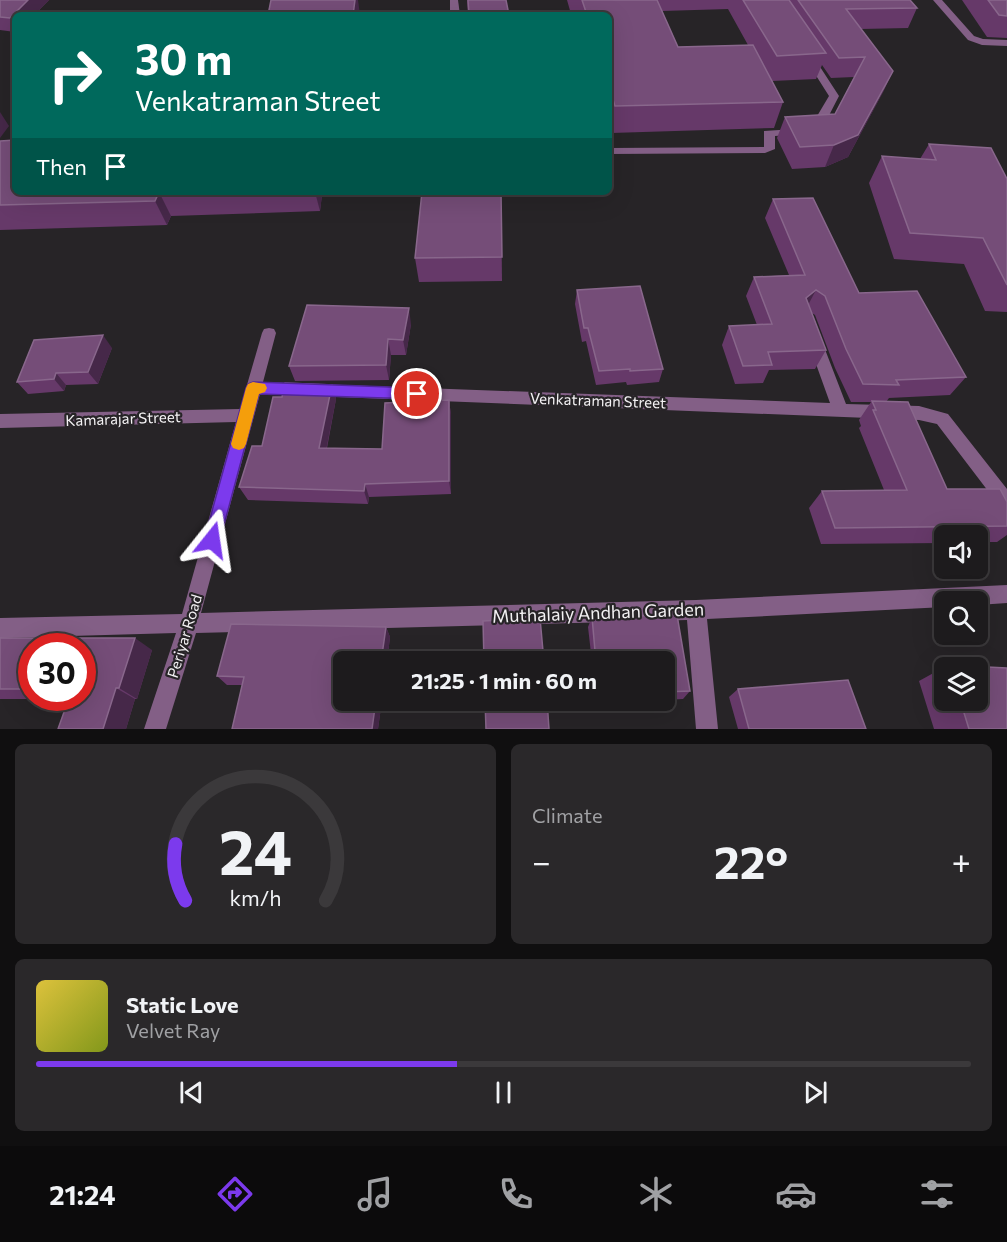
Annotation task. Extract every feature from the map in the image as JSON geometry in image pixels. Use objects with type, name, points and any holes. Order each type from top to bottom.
[{"type":"street","points":[[937,0],[971,38],[982,42],[1007,43]]},
{"type":"street","points":[[612,151],[765,150],[769,149],[771,140],[768,133],[813,131],[818,127],[834,96],[802,46]]},
{"type":"street","points":[[810,327],[840,408]]},
{"type":"street","name":"Periyar Road","points":[[155,729],[189,623],[269,333]]},
{"type":"street","name":"Venkatraman Street","points":[[253,388],[840,408],[919,413],[942,419],[1007,502]]},
{"type":"street","name":"Kamarajar Street","points":[[0,421],[247,415]]},
{"type":"street","name":"Muthalaiy Andhan Garden","points":[[189,623],[696,610],[1007,594]]},
{"type":"street","points":[[696,610],[707,729]]},
{"type":"street","points":[[0,628],[189,623]]},
{"type":"building","points":[[0,0],[28,0],[16,12],[12,12],[10,18],[0,17]]},
{"type":"building","points":[[271,0],[355,0],[353,12],[269,12]]},
{"type":"building","points":[[468,0],[506,0],[508,12],[469,12]]},
{"type":"building","points":[[582,0],[657,0],[678,47],[753,45],[783,102],[615,106],[612,96],[612,12],[586,12]]},
{"type":"building","points":[[743,0],[789,0],[826,53],[777,56]]},
{"type":"building","points":[[798,0],[910,0],[917,8],[846,9],[893,71],[858,135],[834,145],[800,147],[785,117],[835,114],[865,57],[839,58]]},
{"type":"building","points":[[988,0],[1007,0],[1007,16],[999,15]]},
{"type":"building","points":[[12,140],[12,195],[158,195],[155,201],[0,205],[0,141]]},
{"type":"building","points":[[929,144],[991,148],[1007,179],[1007,285],[983,238],[910,233],[882,156],[936,160]]},
{"type":"building","points":[[422,195],[501,195],[502,257],[415,258]]},
{"type":"building","points":[[813,198],[859,293],[917,291],[966,377],[896,380],[899,385],[863,384],[825,296],[816,290],[806,298],[826,350],[768,352],[772,365],[743,366],[729,326],[772,324],[754,277],[805,275],[773,199]]},
{"type":"building","points":[[640,286],[663,369],[599,371],[588,328],[584,328],[577,290]]},
{"type":"building","points":[[307,305],[409,308],[403,340],[388,339],[386,365],[289,366]]},
{"type":"building","points":[[103,335],[88,372],[56,373],[54,379],[17,382],[34,340]]},
{"type":"building","points":[[285,383],[332,385],[319,448],[382,449],[385,403],[449,400],[449,481],[365,484],[364,491],[239,487],[252,446],[262,446],[273,397],[282,397]]},
{"type":"building","points":[[872,401],[908,402],[947,489],[1000,489],[1007,502],[1007,526],[934,525],[934,527],[835,528],[822,491],[907,490],[873,410],[876,410]]},
{"type":"building","points":[[677,615],[690,691],[675,692],[675,651],[595,651],[592,617]]},
{"type":"building","points":[[540,618],[543,651],[484,651],[483,621]]},
{"type":"building","points":[[231,624],[386,627],[383,651],[333,651],[333,711],[374,711],[372,729],[232,729],[244,677],[217,676]]},
{"type":"building","points":[[0,638],[18,638],[18,689],[0,689]]},
{"type":"building","points":[[96,638],[135,638],[103,729],[58,729],[64,711],[96,711]]},
{"type":"building","points":[[988,667],[1007,668],[1007,729],[969,729],[963,711],[988,711]]},
{"type":"building","points":[[848,680],[866,729],[749,729],[738,689]]},
{"type":"building","points":[[485,711],[548,711],[549,729],[486,729]]},
{"type":"slow traffic","points":[[239,444],[253,388],[260,388]]},
{"type":"route","points":[[212,540],[253,388],[417,394]]}]
